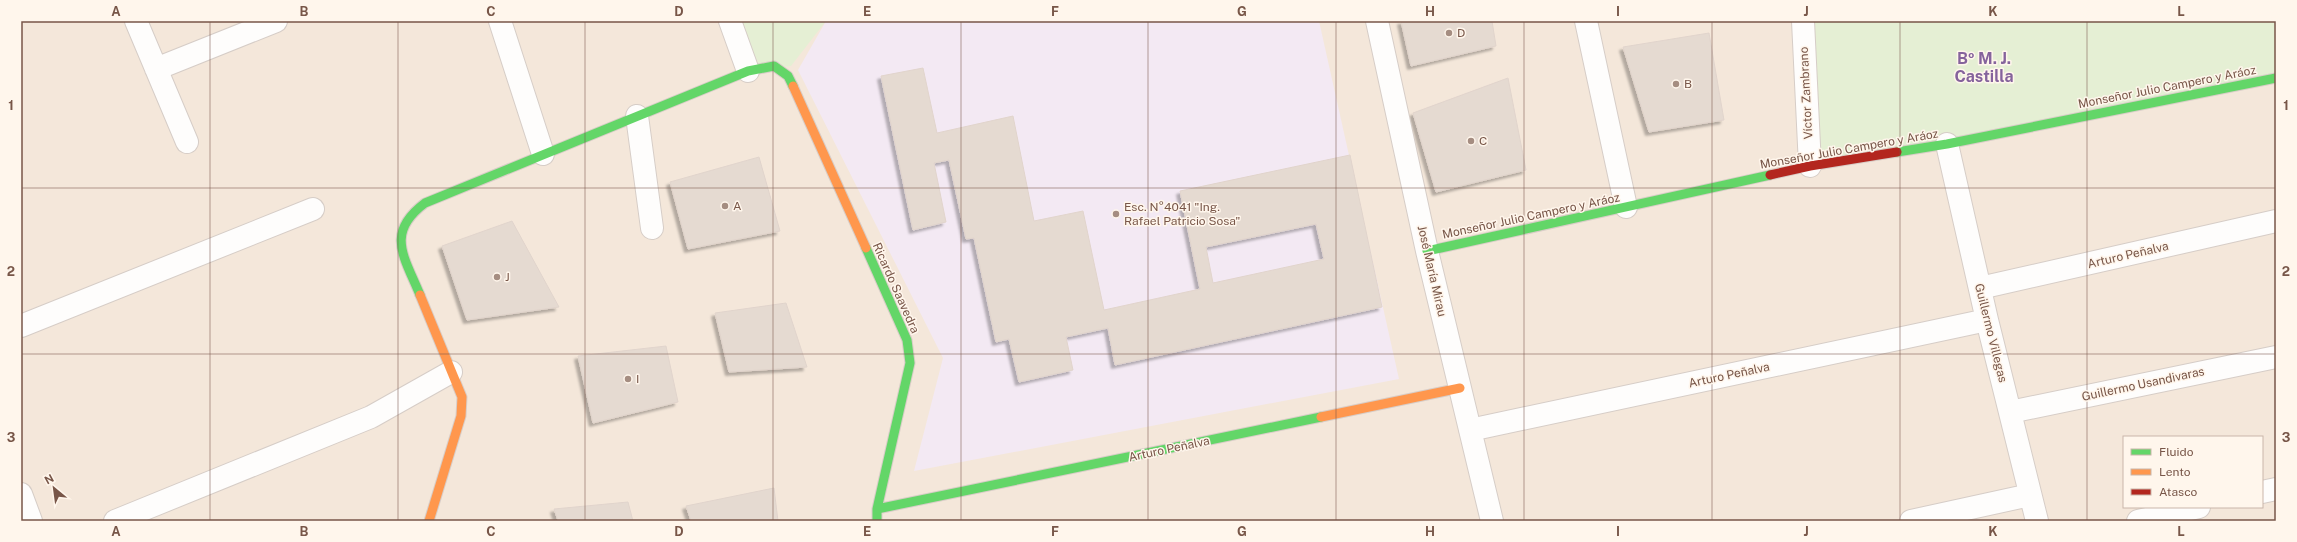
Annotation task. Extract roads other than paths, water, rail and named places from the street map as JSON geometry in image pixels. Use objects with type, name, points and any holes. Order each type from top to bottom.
[{"type":"street","points":[[136,21],[187,142]]},
{"type":"street","points":[[156,69],[276,21]]},
{"type":"street","points":[[500,21],[544,154]]},
{"type":"street","points":[[429,521],[461,416],[462,397],[403,253],[400,233],[407,216],[424,202],[748,71],[730,21]]},
{"type":"street","name":"José María Mirau","points":[[1377,21],[1427,251],[1492,521]]},
{"type":"street","points":[[1586,21],[1626,207]]},
{"type":"street","name":"Víctor Zambrano","points":[[1803,21],[1810,166]]},
{"type":"street","name":"Ricardo Saavedra","points":[[748,71],[774,66],[788,76],[907,340],[910,363],[877,509],[877,521]]},
{"type":"street","name":"Monseñor Julio Campero y Aráoz","points":[[1427,251],[1810,166],[1947,144],[2276,78]]},
{"type":"street","points":[[638,116],[652,228]]},
{"type":"street","name":"Guillermo Villegas","points":[[1947,144],[1987,320],[2037,521]]},
{"type":"street","points":[[21,326],[313,209]]},
{"type":"street","name":"Arturo Peñalva","points":[[1980,288],[2276,221]]},
{"type":"street","name":"Arturo Peñalva","points":[[1470,430],[1987,320]]},
{"type":"street","name":"Guillermo Usandivaras","points":[[2010,412],[2276,357]]},
{"type":"street","points":[[115,521],[371,417],[451,372]]},
{"type":"street","name":"Arturo Peñalva","points":[[877,509],[1460,388]]},
{"type":"street","points":[[2263,492],[2276,489]]},
{"type":"street","points":[[21,494],[31,521]]},
{"type":"street","points":[[1911,521],[2030,495]]},
{"type":"street","points":[[2138,521],[2195,508]]},
{"type":"place","name":"D","points":[[1449,33]]},
{"type":"place","name":"B","points":[[1676,84]]},
{"type":"place","name":"C","points":[[1471,141]]},
{"type":"place","name":"A","points":[[725,206]]},
{"type":"place","name":"Esc. N°4041 \"Ing. Rafael Patricio Sosa\"","points":[[1116,214]]},
{"type":"place","name":"J","points":[[497,277]]},
{"type":"place","name":"I","points":[[628,379]]},
{"type":"district","name":"Bº M. J. Castilla","points":[[1984,67]]}]
